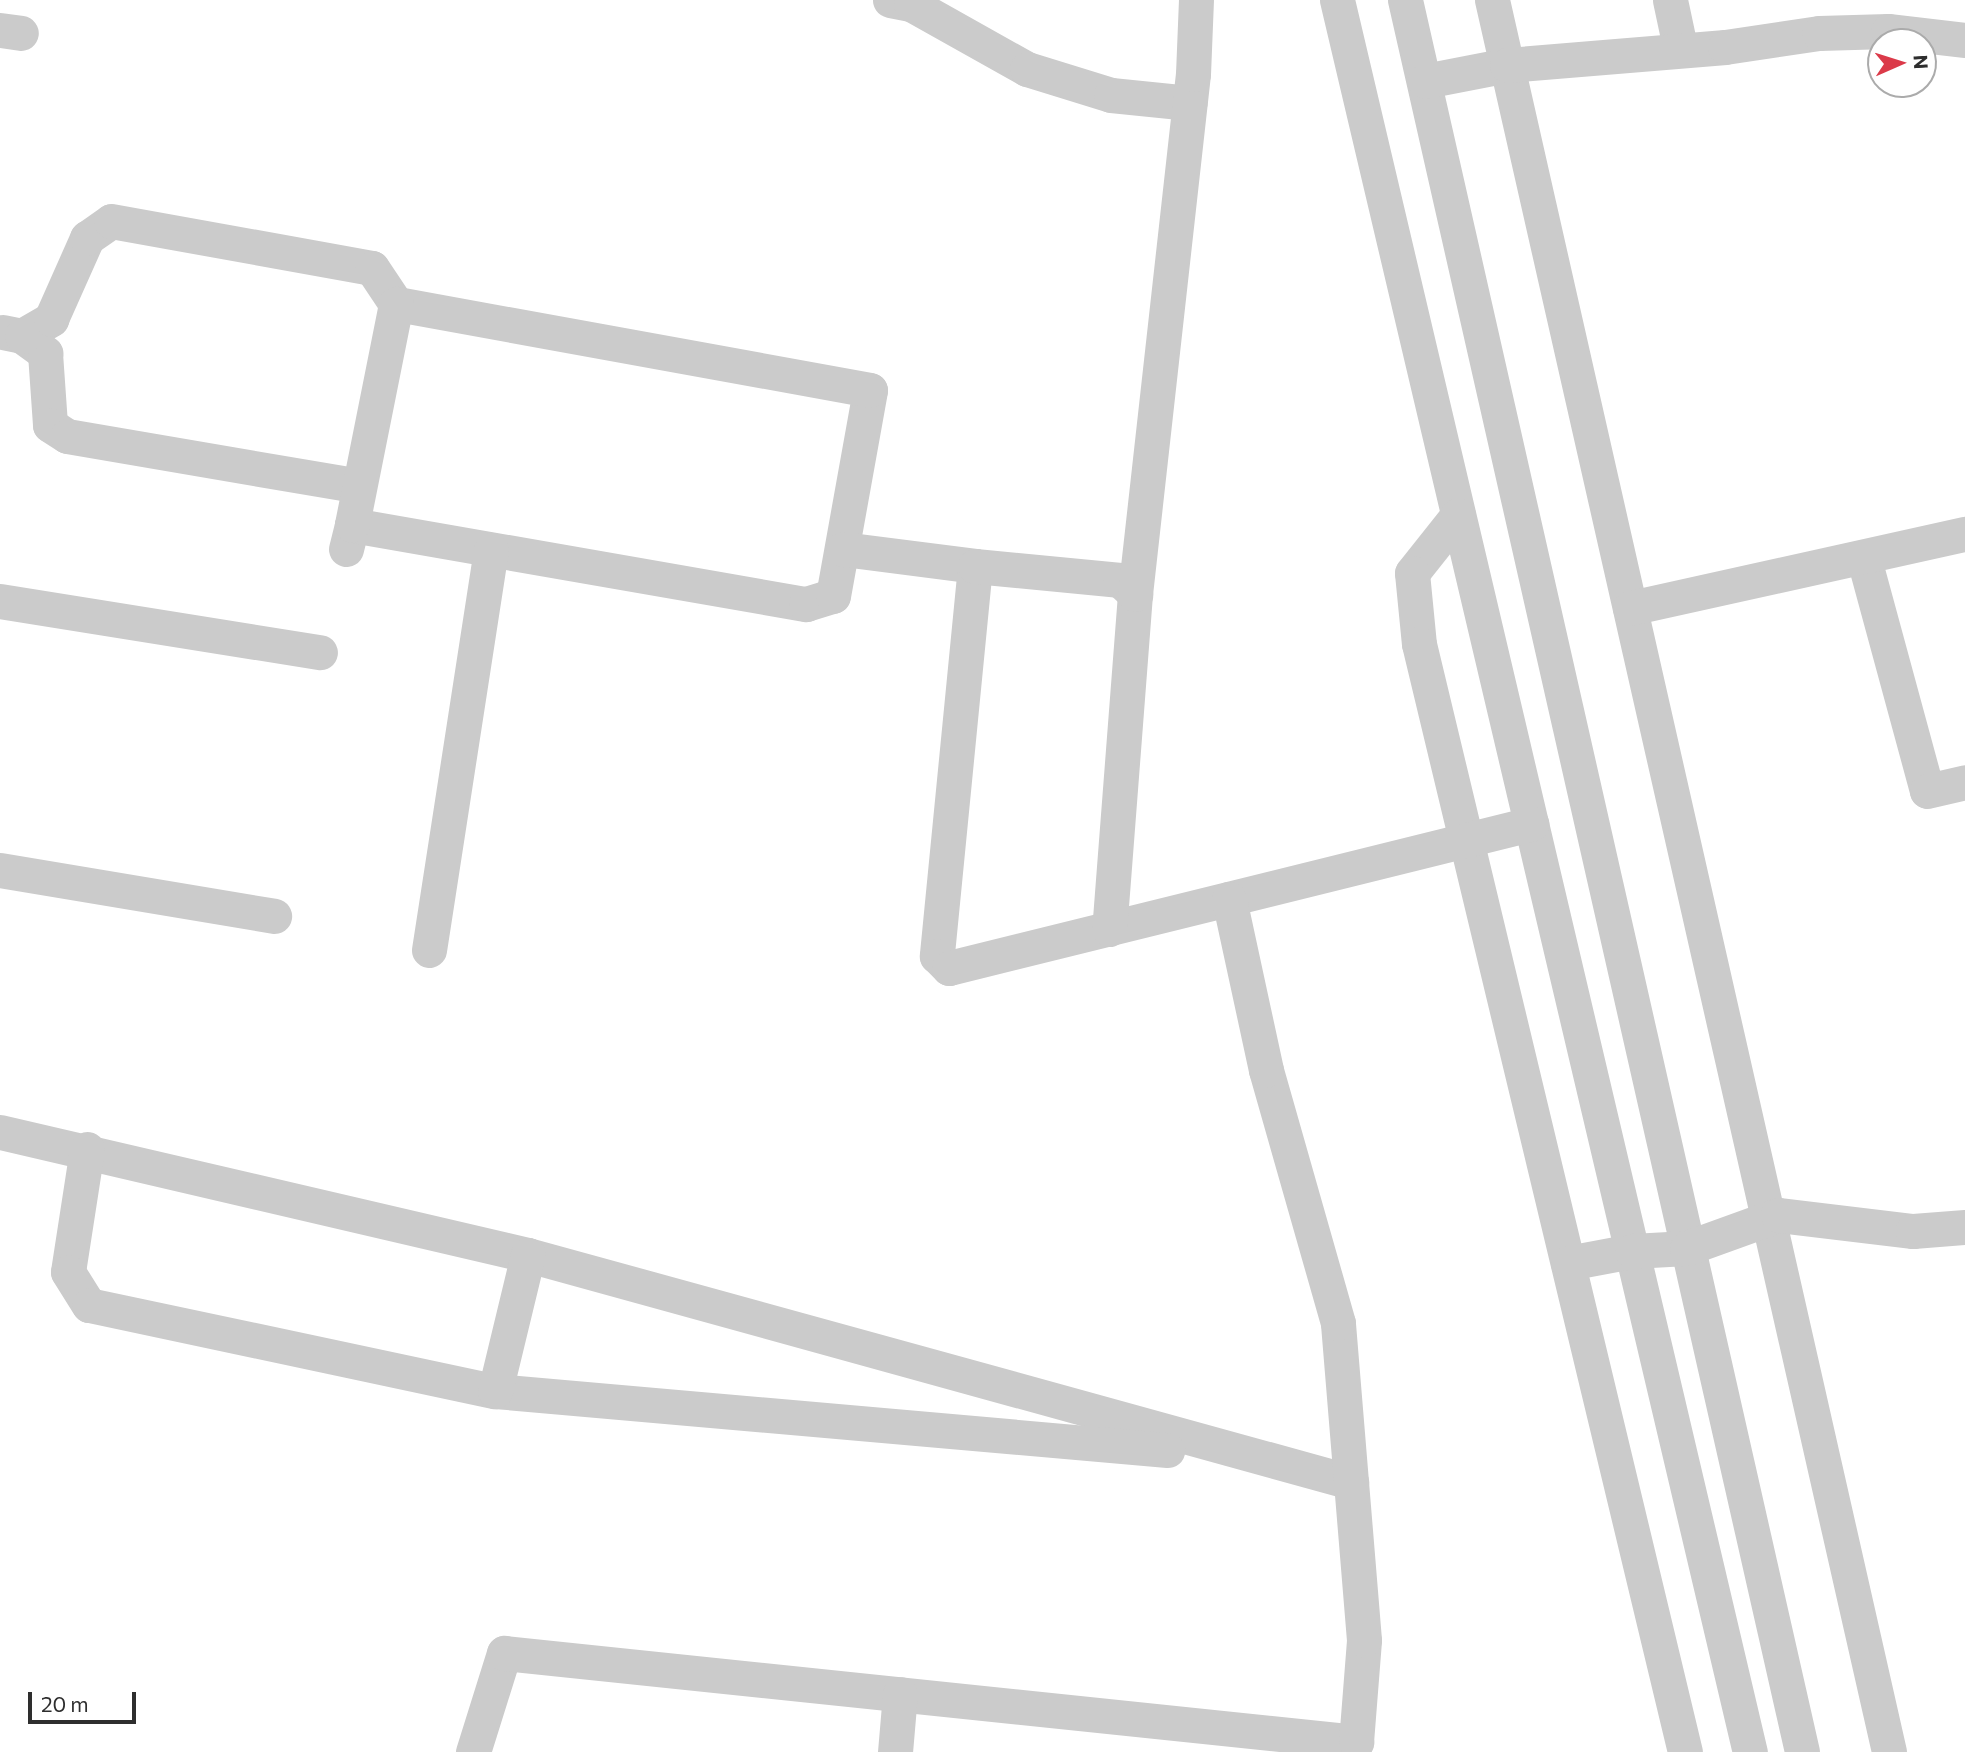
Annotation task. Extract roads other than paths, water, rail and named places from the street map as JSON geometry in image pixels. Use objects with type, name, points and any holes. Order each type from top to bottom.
[{"type":"street","points":[[890,0],[911,4],[1027,69],[1111,95],[1190,103]]},
{"type":"street","points":[[1110,929],[1135,594],[1190,103],[1196,0]]},
{"type":"street","points":[[1337,0],[1750,1752]]},
{"type":"street","points":[[1405,0],[1802,1752]]},
{"type":"street","points":[[1492,0],[1889,1752]]},
{"type":"street","points":[[1670,0],[1680,47]]},
{"type":"street","points":[[1425,81],[1507,65],[1566,62],[1680,47],[1725,47],[1819,33],[1888,31],[1965,40]]},
{"type":"street","points":[[11,334],[51,319],[87,238],[111,221],[372,268],[396,304],[349,537],[491,550],[806,604],[833,596],[870,390],[396,304]]},
{"type":"street","points":[[11,334],[45,353],[50,425],[66,436],[359,486]]},
{"type":"street","points":[[1458,515],[1412,573],[1419,643],[1685,1752]]},
{"type":"street","points":[[1630,608],[1864,559],[1965,534]]},
{"type":"street","points":[[843,549],[975,566],[1120,580],[1135,594]]},
{"type":"street","points":[[429,950],[491,550]]},
{"type":"street","points":[[1864,559],[1927,791],[1965,782]]},
{"type":"street","points":[[975,566],[937,956],[949,968],[1531,824]]},
{"type":"street","points":[[0,601],[320,652]]},
{"type":"street","points":[[0,870],[274,916]]},
{"type":"street","points":[[473,1752],[504,1653],[900,1694],[1356,1747],[1364,1640],[1338,1323],[1266,1070],[1229,899]]},
{"type":"street","points":[[0,1132],[87,1149],[527,1255],[1253,1458],[1351,1482]]},
{"type":"street","points":[[87,1149],[68,1272],[89,1305],[495,1391],[1253,1458]]},
{"type":"street","points":[[1569,1263],[1632,1251],[1687,1248],[1769,1221],[1778,1215],[1913,1231],[1965,1227]]},
{"type":"street","points":[[495,1391],[527,1255]]},
{"type":"street","points":[[895,1752],[900,1694]]}]
